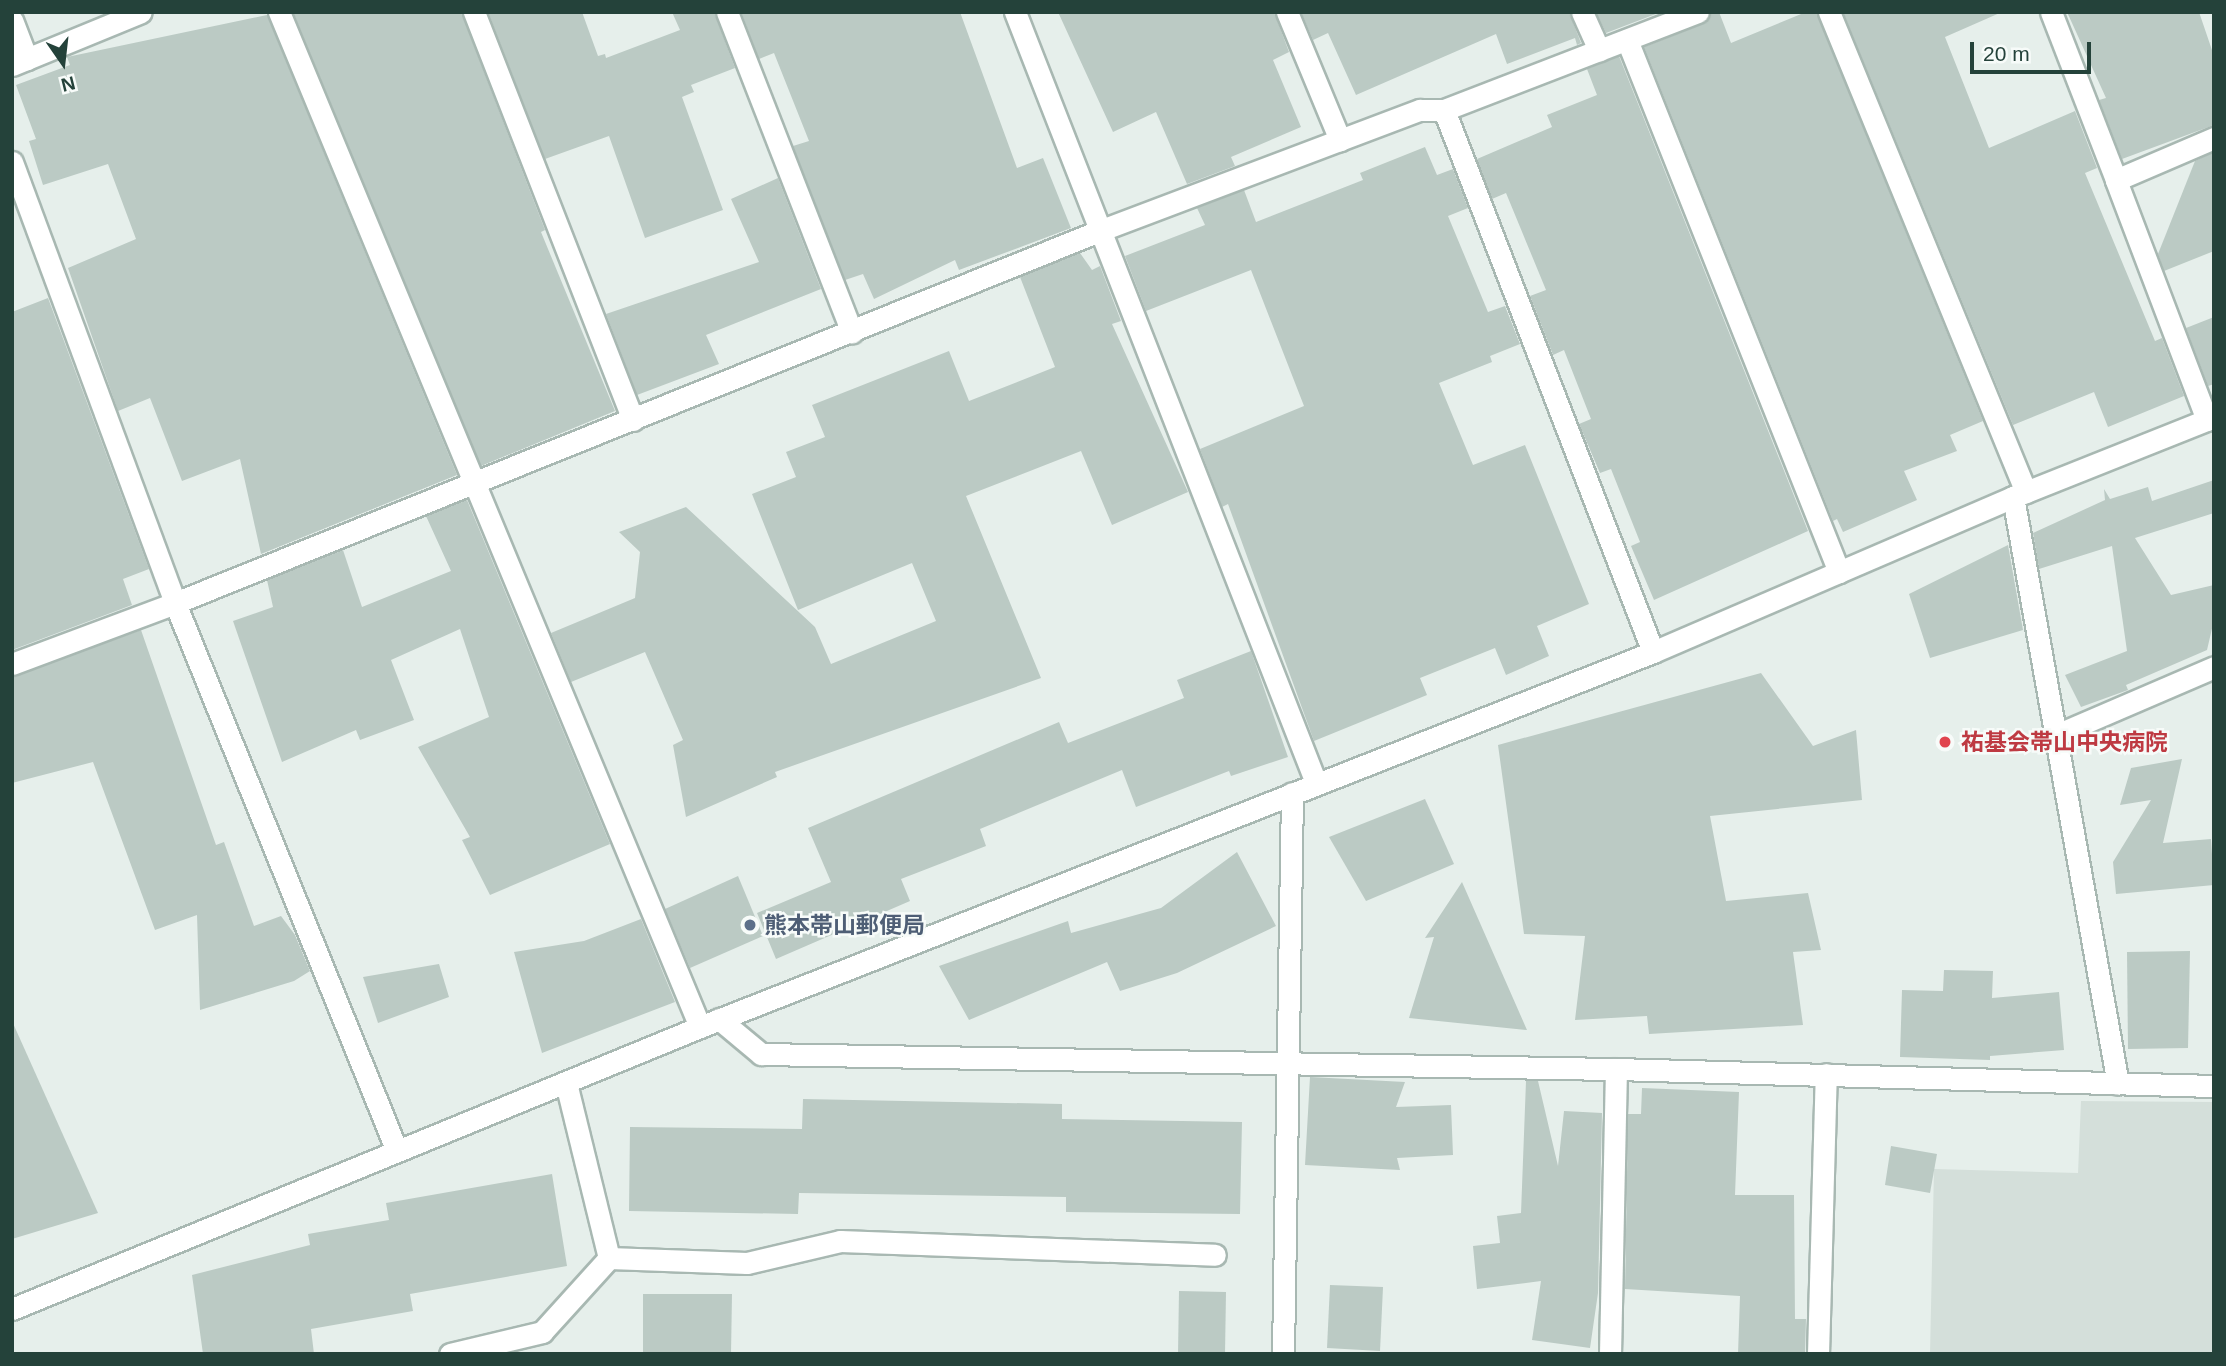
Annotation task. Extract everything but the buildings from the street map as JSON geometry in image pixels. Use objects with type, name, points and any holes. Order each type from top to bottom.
[{"type":"street","points":[[12,20],[20,62],[141,12]]},
{"type":"street","points":[[279,12],[476,482],[710,1023],[761,1054],[1616,1069],[2214,1086]]},
{"type":"street","points":[[474,12],[633,419]]},
{"type":"street","points":[[727,12],[852,333]]},
{"type":"street","points":[[1014,12],[1316,783]]},
{"type":"street","points":[[1287,12],[1340,140]]},
{"type":"street","points":[[1582,12],[1598,50]]},
{"type":"street","points":[[12,664],[175,603],[852,333],[1099,231],[1420,110],[1444,110],[1698,12]]},
{"type":"street","points":[[1829,12],[2020,494],[2054,736],[2118,1084]]},
{"type":"street","points":[[12,1310],[710,1023],[1653,652],[2020,494],[2210,419],[2051,12]]},
{"type":"street","points":[[1627,40],[1839,572]]},
{"type":"street","points":[[1444,110],[1653,652]]},
{"type":"street","points":[[2116,180],[2214,138]]},
{"type":"street","points":[[12,162],[175,603],[397,1151]]},
{"type":"street","points":[[2054,736],[2214,667]]},
{"type":"street","points":[[1283,1354],[1292,793]]},
{"type":"street","points":[[1610,1354],[1616,1069]]},
{"type":"street","points":[[1818,1354],[1826,1074]]},
{"type":"street","points":[[566,1083],[608,1258]]},
{"type":"street","points":[[608,1258],[747,1263],[840,1241],[1215,1255]]},
{"type":"street","points":[[450,1354],[542,1332],[608,1258]]},
{"type":"shaded area","points":[[2081,1101],[2214,1102],[2214,1354],[1930,1354],[1934,1169],[2078,1173]]},
{"type":"place","name":"祐基会帯山中央病院","points":[[1945,742]]},
{"type":"place","name":"熊本帯山郵便局","points":[[750,925]]}]
